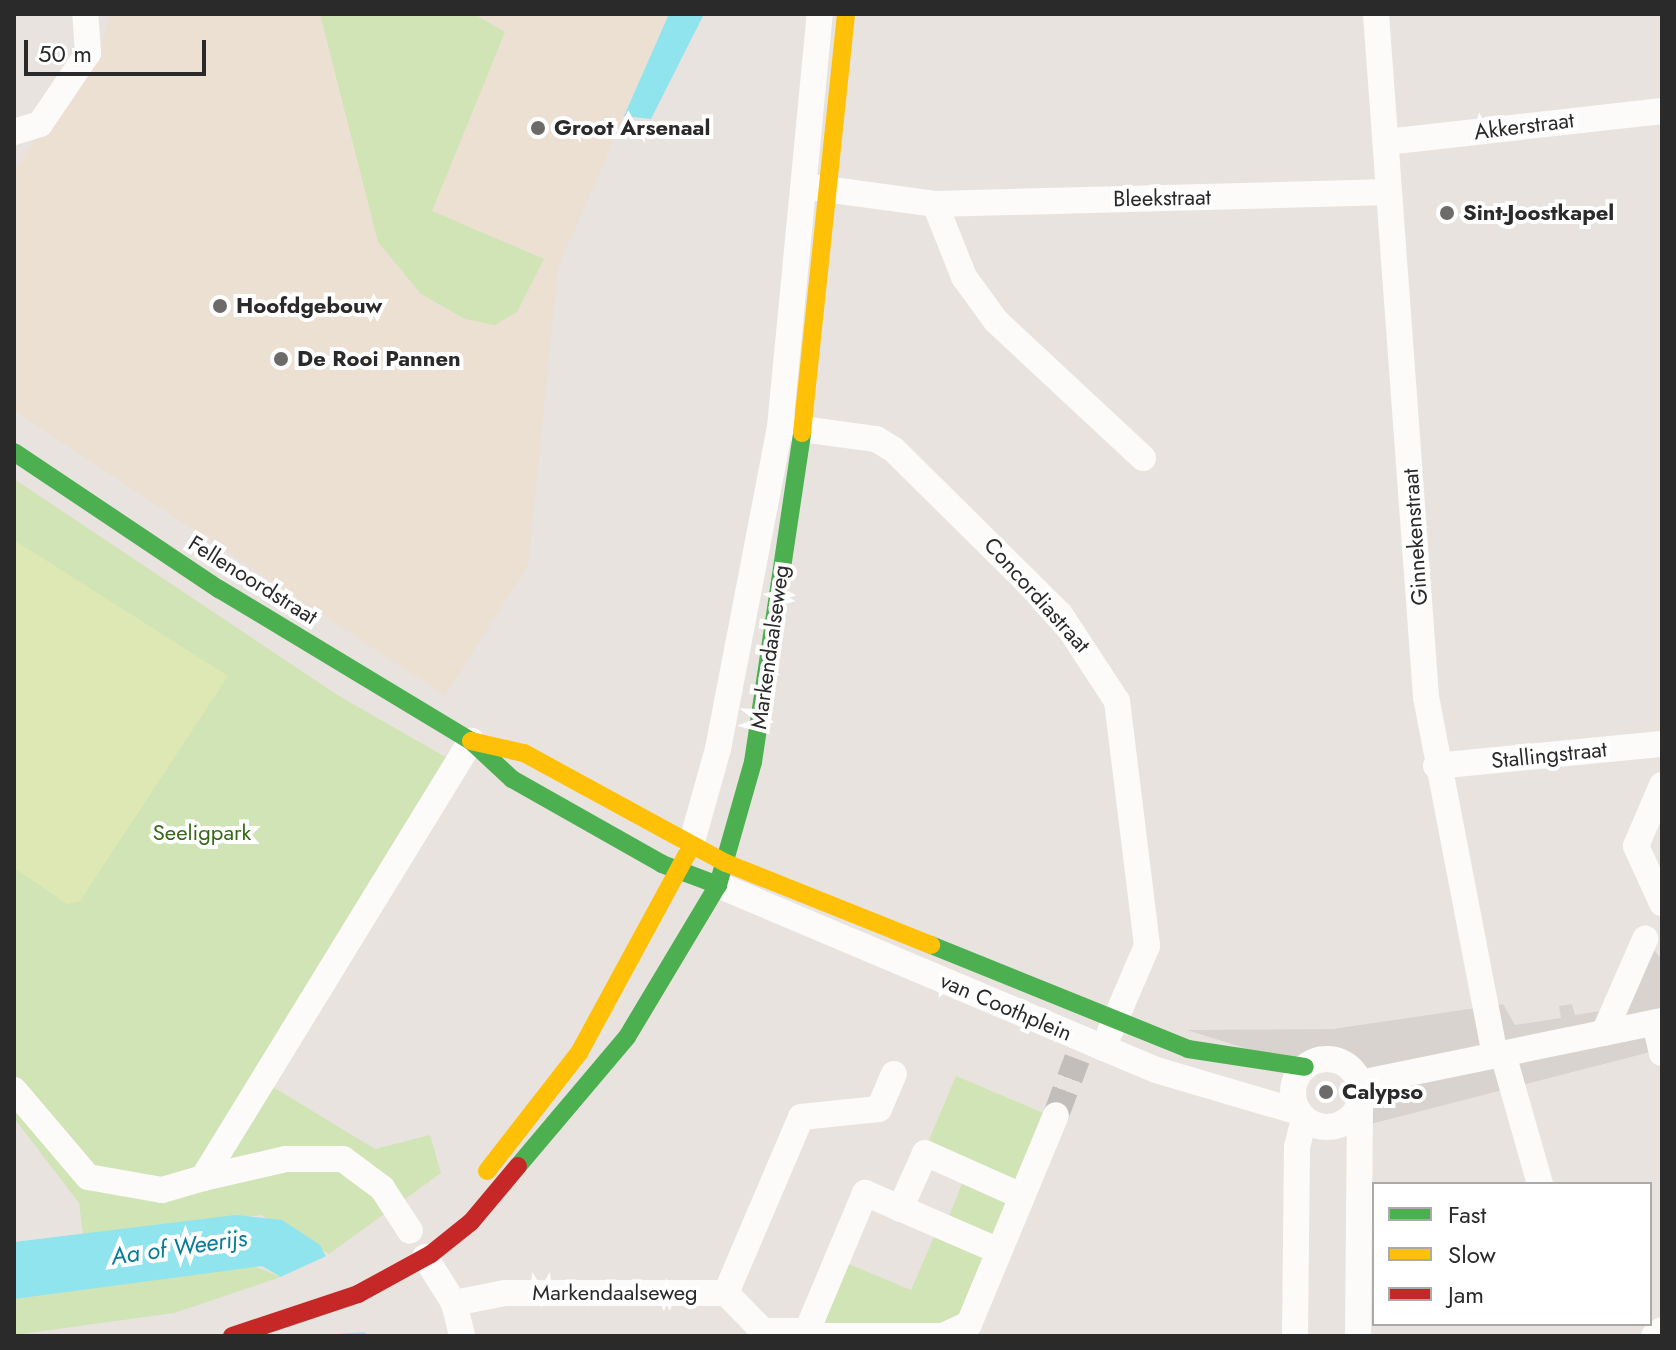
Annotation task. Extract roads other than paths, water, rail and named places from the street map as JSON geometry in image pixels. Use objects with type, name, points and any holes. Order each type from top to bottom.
[{"type":"main road","name":"Markendaalseweg","points":[[815,187],[846,14]]},
{"type":"main road","name":"Markendaalseweg","points":[[232,1336],[285,1320],[425,1257],[518,1173],[627,1037],[722,874],[753,762],[791,428]]},
{"type":"main road","name":"Fellenoordstraat","points":[[14,452],[219,589],[471,741],[512,779],[681,871]]},
{"type":"main road","name":"Fellenoordstraat","points":[[471,741],[524,753],[691,845]]},
{"type":"main road","name":"Markendaalseweg","points":[[473,1185],[543,1103],[598,1021],[681,871],[691,845]]},
{"type":"main road","points":[[691,845],[722,874]]},
{"type":"main road","points":[[681,871],[722,874]]},
{"type":"main road","name":"van Coothplein","points":[[722,874],[1224,1060],[1305,1067]]},
{"type":"main road","points":[[598,1021],[627,1037]]},
{"type":"main road","name":"Markendaalseweg","points":[[355,1288],[420,1227]]},
{"type":"street","points":[[14,132],[40,124],[88,53],[85,14]]},
{"type":"street","name":"Markendaalseweg","points":[[691,845],[718,749],[791,428],[815,187],[820,14]]},
{"type":"street","name":"Ginnekenstraat","points":[[1376,14],[1436,766],[1499,1054]]},
{"type":"street","name":"Akkerstraat","points":[[1386,142],[1662,111]]},
{"type":"street","name":"Bleekstraat","points":[[815,187],[935,204],[1389,192]]},
{"type":"street","points":[[935,204],[964,277],[996,321],[1143,458]]},
{"type":"street","name":"Concordiastraat","points":[[791,428],[885,443],[1013,564],[1091,653],[1117,701],[1147,946],[1115,1020],[1088,1049]]},
{"type":"street","points":[[203,1178],[471,741]]},
{"type":"street","name":"Stallingstraat","points":[[1436,766],[1662,744]]},
{"type":"street","points":[[1662,785],[1636,846],[1662,903]]},
{"type":"street","name":"van Coothplein","points":[[722,874],[1088,1049],[1336,1126],[1360,1094],[1499,1054],[1658,1022]]},
{"type":"street","points":[[1604,1033],[1645,939]]},
{"type":"street","points":[[1658,1022],[1662,1053]]},
{"type":"street","points":[[1499,1054],[1539,1182]]},
{"type":"street","name":"van Coothplein","points":[[1305,1067],[1340,1061],[1360,1094]]},
{"type":"street","points":[[1295,1336],[1297,1147],[1302,1115],[1294,1084],[1305,1067]]},
{"type":"street","name":"Markendaalseweg","points":[[454,1303],[505,1293],[726,1293],[801,1117],[879,1109],[894,1074]]},
{"type":"street","points":[[14,1090],[88,1177],[162,1190],[286,1159],[343,1159],[382,1188],[420,1227]]},
{"type":"street","points":[[1358,1336],[1360,1094]]},
{"type":"street","points":[[726,1293],[763,1331],[944,1336],[969,1324],[1056,1115]]},
{"type":"street","points":[[900,1209],[925,1153],[1021,1196]]},
{"type":"street","points":[[807,1334],[865,1193],[999,1251]]},
{"type":"street","points":[[425,1257],[454,1303],[462,1336]]},
{"type":"street","points":[[1654,1336],[1662,1330]]},
{"type":"water","points":[[669,14],[704,14],[651,119],[624,116]]},
{"type":"water","name":"Aa of Weerijs","points":[[236,1215],[282,1220],[320,1245],[367,1336],[309,1336],[281,1277],[262,1266],[14,1299],[14,1242]]},
{"type":"tunnel","points":[[1056,1115],[1077,1059]]},
{"type":"place","name":"Groot Arsenaal","points":[[538,128]]},
{"type":"place","name":"Sint-Joostkapel","points":[[1447,213]]},
{"type":"place","name":"Hoofdgebouw","points":[[220,306]]},
{"type":"place","name":"De Rooi Pannen","points":[[281,359]]},
{"type":"place","name":"Calypso","points":[[1326,1092]]},
{"type":"park label","name":"Seeligpark","points":[[202,833]]}]
